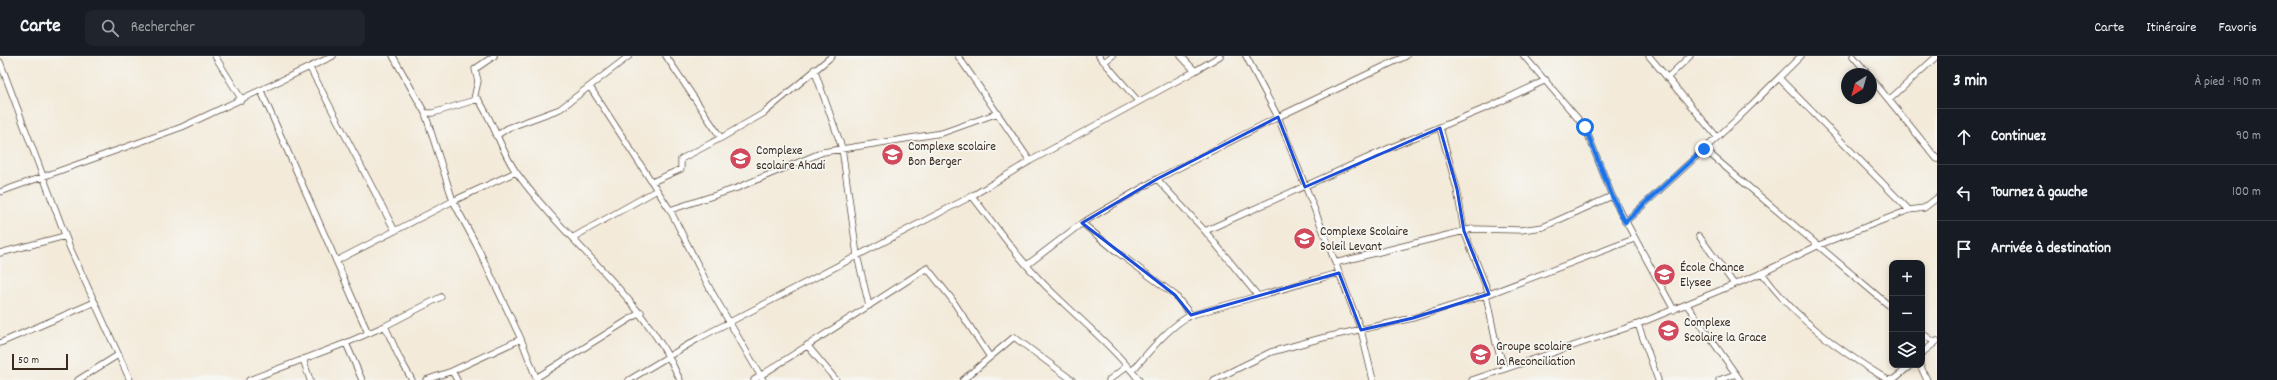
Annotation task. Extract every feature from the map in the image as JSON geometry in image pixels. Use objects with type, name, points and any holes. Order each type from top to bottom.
[{"type":"street","points":[[215,56],[242,100]]},
{"type":"street","points":[[0,192],[43,178],[182,127],[333,56]]},
{"type":"street","points":[[394,56],[425,113],[453,201],[477,246],[521,339],[537,379],[641,312]]},
{"type":"street","points":[[474,99],[478,81],[475,69],[494,56]]},
{"type":"street","points":[[496,136],[508,128],[560,109],[590,88],[629,56]]},
{"type":"street","points":[[666,56],[721,138]]},
{"type":"street","points":[[652,182],[681,169],[681,160],[764,113],[814,69],[832,56]]},
{"type":"street","points":[[958,56],[1030,161]]},
{"type":"street","points":[[1099,56],[1138,101]]},
{"type":"street","points":[[1104,62],[1112,56]]},
{"type":"street","points":[[1181,56],[1195,71]]},
{"type":"street","points":[[629,380],[730,322],[972,196],[1030,161],[1220,56]]},
{"type":"street","points":[[1246,56],[1278,117],[1361,330],[1373,380]]},
{"type":"street","points":[[1027,265],[1082,223],[1157,179],[1278,117],[1406,56]]},
{"type":"street","points":[[1524,56],[1585,127],[1612,196],[1634,239],[1674,310]]},
{"type":"street","points":[[1649,56],[1717,137]]},
{"type":"street","points":[[1667,78],[1690,56]]},
{"type":"street","points":[[1625,222],[1717,137],[1801,56]]},
{"type":"street","points":[[1853,56],[1863,68]]},
{"type":"street","points":[[1889,100],[1937,56]]},
{"type":"street","points":[[0,62],[65,236],[130,380]]},
{"type":"street","points":[[310,68],[395,231]]},
{"type":"street","points":[[814,69],[842,148],[857,255],[869,306]]},
{"type":"street","points":[[1779,78],[1909,210]]},
{"type":"street","points":[[1205,231],[1546,80]]},
{"type":"street","points":[[1877,85],[1937,159]]},
{"type":"street","points":[[590,88],[670,210],[710,289],[762,378]]},
{"type":"street","points":[[261,91],[368,333]]},
{"type":"street","points":[[425,113],[433,113],[474,99],[478,99],[481,102],[496,136],[516,172],[572,238],[641,312],[670,356],[680,380]]},
{"type":"street","points":[[670,210],[737,188],[823,152],[942,133],[998,113]]},
{"type":"street","points":[[1440,128],[1457,189],[1464,231],[1488,294],[1496,343],[1505,369]]},
{"type":"street","points":[[1704,149],[1820,245],[1889,305]]},
{"type":"street","points":[[336,261],[453,201],[516,172]]},
{"type":"street","points":[[1157,179],[1205,231],[1258,296]]},
{"type":"street","points":[[572,238],[657,190]]},
{"type":"street","points":[[972,196],[1027,265],[1132,371],[1139,380]]},
{"type":"street","points":[[1335,263],[1472,228],[1521,230],[1543,227],[1612,196]]},
{"type":"street","points":[[1472,380],[1638,324],[1687,305],[1762,273],[1820,245],[1909,210],[1924,208],[1937,198]]},
{"type":"street","points":[[1082,223],[1117,252],[1175,295],[1191,315]]},
{"type":"street","points":[[0,253],[65,236]]},
{"type":"street","points":[[1699,236],[1734,284]]},
{"type":"street","points":[[1214,380],[1271,352],[1322,338],[1413,318],[1488,294],[1634,239]]},
{"type":"street","points":[[754,380],[762,378],[807,345],[927,268],[951,298],[990,357]]},
{"type":"street","points":[[1132,371],[1161,339],[1183,318],[1339,273]]},
{"type":"street","points":[[1762,273],[1778,296],[1792,310],[1842,350],[1888,380],[1894,380],[1907,368]]},
{"type":"street","points":[[249,380],[386,326],[441,297]]},
{"type":"street","points":[[0,343],[95,302]]},
{"type":"street","points":[[1687,305],[1740,380]]},
{"type":"street","points":[[1638,324],[1658,380]]},
{"type":"street","points":[[386,326],[399,357],[412,380]]},
{"type":"street","points":[[1925,335],[1936,342],[1925,351]]},
{"type":"street","points":[[963,380],[1014,337],[1072,380]]},
{"type":"street","points":[[426,380],[452,371],[521,339]]},
{"type":"street","points":[[346,343],[362,380]]},
{"type":"street","points":[[807,345],[836,380]]},
{"type":"street","points":[[78,380],[118,355]]},
{"type":"street","points":[[303,359],[310,380]]},
{"type":"street","points":[[1109,380],[1127,366]]},
{"type":"street","points":[[1921,368],[1927,380]]},
{"type":"street","points":[[452,371],[457,380]]},
{"type":"street","points":[[1493,373],[1496,380]]},
{"type":"street","points":[[1719,380],[1736,374]]},
{"type":"highlighted area","points":[[1278,117],[1305,187],[1440,128],[1457,189],[1464,231],[1489,294],[1413,318],[1361,330],[1339,273],[1191,315],[1175,295],[1082,223],[1157,179]]},
{"type":"place","name":"Complexe scolaire Bon Berger","points":[[892,154]]},
{"type":"place","name":"Complexe scolaire Ahadi","points":[[740,158]]},
{"type":"place","name":"Complexe Scolaire Soleil Levant","points":[[1305,239]]},
{"type":"place","name":"École Chance Elysee","points":[[1664,275]]},
{"type":"place","name":"Complexe Scolaire la Grace","points":[[1668,330]]},
{"type":"place","name":"Groupe scolaire la Reconciliation","points":[[1480,354]]},
{"type":"route","points":[[1585,127],[1593,144],[1612,196],[1625,222],[1704,149]]}]
